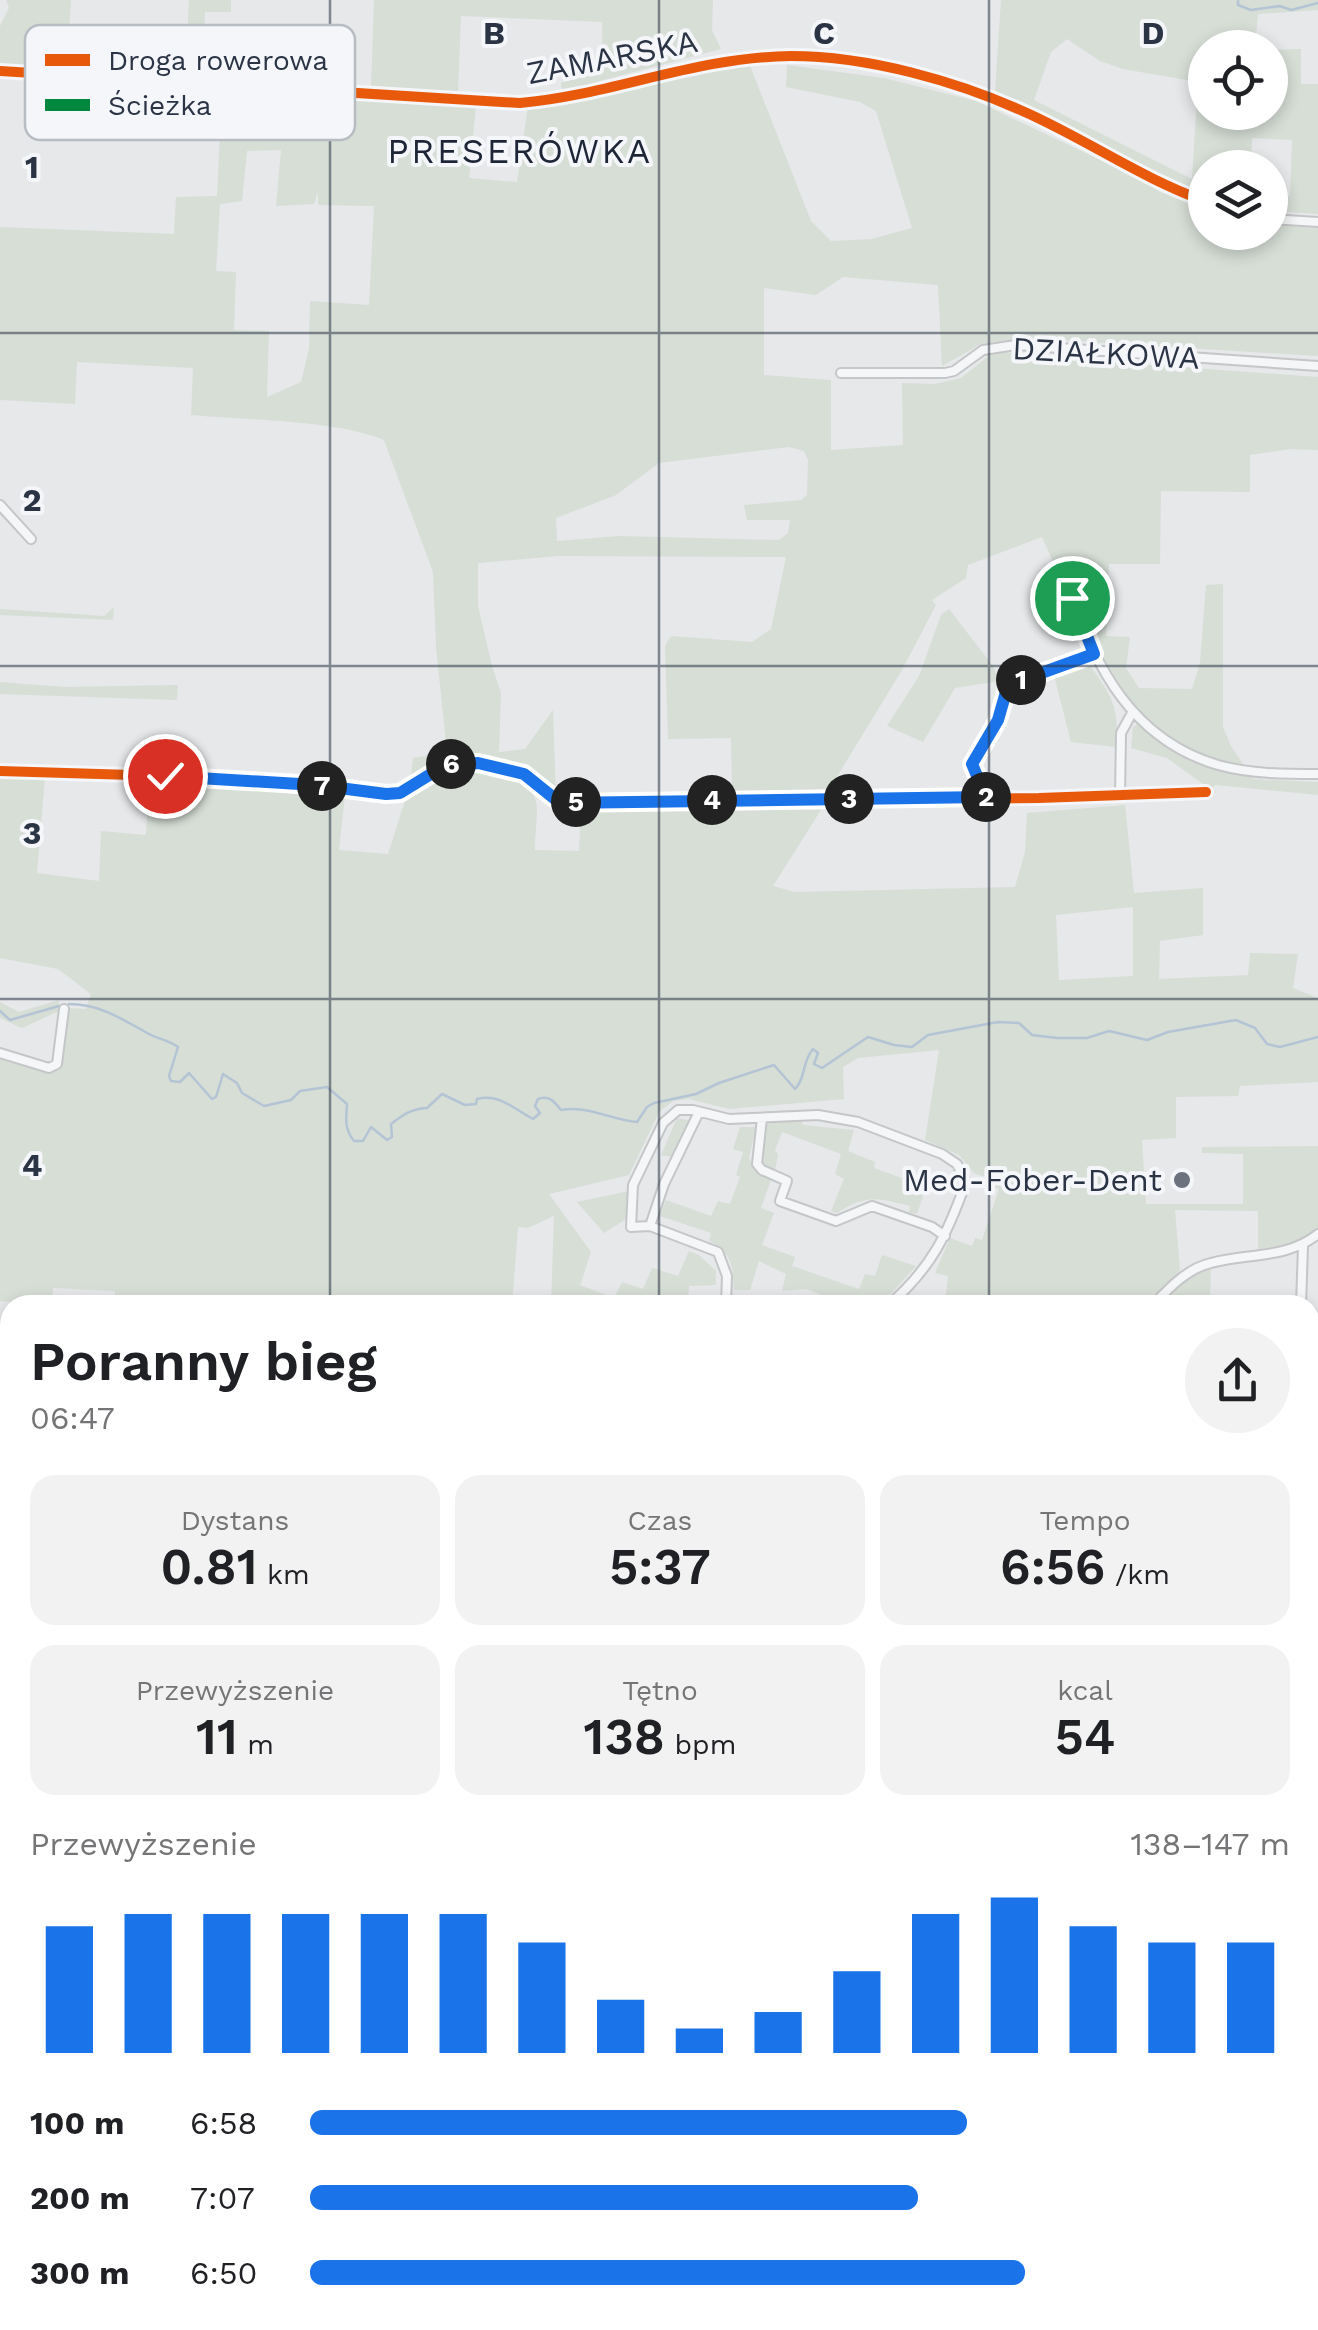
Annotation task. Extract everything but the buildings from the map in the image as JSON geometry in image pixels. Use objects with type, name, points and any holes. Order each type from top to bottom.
[{"type":"street","name":"ZAMARSKA","points":[[355,92],[520,102],[563,98],[722,60],[790,56],[848,59],[990,98],[1188,193]]},
{"type":"street","name":"ZAMARSKA","points":[[0,71],[25,72]]},
{"type":"street","points":[[1288,220],[1318,222]]},
{"type":"street","name":"DZIAŁKOWA","points":[[841,374],[945,373],[983,350],[1016,345],[1318,366]]},
{"type":"street","points":[[0,505],[31,540]]},
{"type":"street","points":[[1070,589],[1094,654],[1132,713],[1175,744],[1214,764],[1234,769],[1318,774]]},
{"type":"street","points":[[986,797],[972,764],[998,720],[1008,685],[1094,654]]},
{"type":"street","points":[[1120,796],[1122,733],[1132,713]]},
{"type":"street","points":[[0,771],[198,777],[386,794],[400,793],[444,766],[478,763],[524,774],[560,803],[1206,792]]},
{"type":"street","points":[[0,1053],[49,1068],[57,1064],[64,1008]]},
{"type":"street","points":[[726,1295],[727,1276],[718,1252],[650,1226],[631,1227],[633,1185],[663,1123],[678,1110],[729,1119],[818,1115],[858,1122],[942,1154],[957,1164],[966,1182],[945,1236],[925,1270],[899,1295]]},
{"type":"street","points":[[650,1226],[664,1184],[699,1112]]},
{"type":"street","points":[[762,1118],[757,1164],[786,1181],[780,1201],[836,1220],[872,1206],[932,1227],[945,1236]]},
{"type":"street","points":[[1164,1295],[1185,1276],[1208,1263],[1304,1246],[1318,1234]]},
{"type":"street","points":[[1302,1295],[1304,1246]]},
{"type":"shaded area","points":[[6,0],[71,0],[70,25],[25,25],[25,67],[0,65],[0,26],[9,8]]},
{"type":"shaded area","points":[[189,0],[231,0],[231,12],[205,12],[204,25],[188,25]]},
{"type":"shaded area","points":[[374,0],[713,0],[712,30],[721,49],[562,91],[561,83],[597,63],[602,47],[602,22],[461,16],[458,92],[371,87]]},
{"type":"shaded area","points":[[1001,0],[1318,0],[1318,10],[1258,14],[1257,30],[1188,30],[1188,80],[1123,69],[1100,61],[1067,39],[1051,52],[1034,100],[1188,177],[1188,189],[995,92]]},
{"type":"shaded area","points":[[1288,49],[1301,49],[1301,84],[1318,84],[1318,214],[1288,212],[1292,140],[1252,138],[1252,150],[1194,150],[1195,130],[1288,130]]},
{"type":"shaded area","points":[[749,63],[811,221],[831,241],[871,239],[912,228],[876,111],[860,102],[786,87],[787,65],[884,78],[976,101],[1188,203],[1188,250],[1288,250],[1288,226],[1318,228],[1318,356],[1025,338],[981,344],[942,366],[938,285],[843,277],[816,295],[764,288],[764,375],[831,380],[831,450],[903,445],[902,383],[935,384],[961,378],[991,354],[1018,352],[1318,377],[1318,450],[1250,455],[1250,492],[1161,491],[1160,564],[1109,564],[1106,636],[1130,637],[1126,668],[1139,688],[1192,689],[1200,663],[1206,585],[1223,584],[1223,727],[1231,746],[1253,779],[1318,782],[1318,795],[1215,785],[1210,789],[1167,758],[1131,748],[1133,727],[1147,718],[1107,664],[1063,561],[1054,564],[1042,537],[968,565],[966,578],[932,600],[936,605],[902,670],[827,793],[732,795],[731,738],[668,739],[665,646],[671,636],[752,642],[771,629],[786,557],[558,556],[478,563],[478,606],[501,693],[499,752],[525,749],[553,710],[556,799],[517,774],[487,762],[455,762],[411,777],[413,758],[447,752],[433,572],[384,440],[341,428],[191,415],[193,368],[77,362],[75,404],[0,400],[0,227],[174,234],[176,197],[217,196],[220,140],[355,140],[355,97],[476,105],[469,178],[517,182],[528,107],[560,104],[673,75]],"holes":[[[281,150],[276,206],[314,204],[318,191],[318,205],[374,206],[369,305],[310,301],[309,349],[301,382],[267,397],[269,331],[234,330],[236,272],[216,271],[220,204],[242,201],[247,151]],[[789,447],[804,451],[808,460],[807,495],[801,500],[744,505],[747,520],[790,520],[788,533],[779,540],[619,536],[557,541],[556,518],[616,495],[659,463]]]},
{"type":"shaded area","points":[[114,607],[113,620],[0,615],[0,609],[104,616]]},
{"type":"shaded area","points":[[949,609],[1000,681],[955,688],[923,742],[887,726],[919,676],[941,615]]},
{"type":"shaded area","points":[[1086,660],[1112,700],[1116,747],[1071,742],[1053,671]]},
{"type":"shaded area","points":[[0,682],[64,687],[178,685],[177,700],[0,694]]},
{"type":"shaded area","points":[[457,770],[514,779],[524,784],[536,801],[535,850],[579,851],[581,808],[826,802],[773,886],[795,892],[1015,887],[1025,852],[1027,813],[1125,805],[1134,893],[1203,888],[1203,935],[1160,941],[1159,979],[1248,975],[1250,953],[1298,954],[1293,988],[1318,998],[1318,1082],[1240,1086],[1238,1096],[1176,1097],[1176,1138],[1142,1140],[1146,1204],[1243,1204],[1243,1154],[1202,1153],[1202,1147],[1318,1146],[1318,1228],[1293,1244],[1258,1249],[1258,1211],[1175,1210],[1180,1270],[1156,1295],[946,1295],[948,1276],[935,1273],[950,1238],[972,1246],[975,1238],[982,1240],[999,1189],[993,1187],[995,1180],[974,1173],[959,1155],[925,1140],[939,1050],[858,1058],[843,1067],[844,1099],[729,1109],[689,1099],[673,1101],[659,1112],[629,1175],[549,1194],[591,1252],[580,1285],[606,1295],[551,1295],[554,1216],[528,1228],[518,1227],[513,1295],[115,1295],[115,1291],[53,1288],[53,1295],[0,1295],[0,1056],[45,1071],[57,1069],[67,1008],[86,1009],[91,994],[58,969],[0,958],[0,775],[45,777],[37,873],[99,881],[101,831],[146,835],[149,780],[219,789],[345,795],[339,850],[388,854],[408,791],[435,776]],"holes":[[[1133,907],[1133,976],[1059,980],[1056,915]]]},
{"type":"shaded area","points":[[59,1000],[59,1011],[22,1028],[0,1018],[0,1002],[19,1012]]},
{"type":"shaded area","points":[[677,1118],[691,1121],[672,1157],[661,1155]]},
{"type":"shaded area","points":[[801,1119],[803,1125],[854,1130],[848,1151],[875,1162],[874,1168],[926,1187],[917,1214],[909,1212],[910,1206],[872,1199],[837,1213],[831,1211],[844,1179],[835,1174],[841,1154],[782,1132],[775,1150],[775,1170],[762,1166],[758,1160],[765,1126]]},
{"type":"shaded area","points":[[740,1127],[756,1127],[749,1158],[755,1171],[771,1180],[761,1208],[774,1213],[762,1245],[795,1257],[792,1266],[859,1289],[865,1274],[875,1276],[882,1255],[916,1266],[890,1295],[821,1295],[807,1289],[782,1291],[786,1274],[759,1261],[750,1290],[734,1290],[730,1261],[723,1250],[709,1241],[711,1233],[660,1216],[666,1200],[711,1216],[718,1201],[730,1204],[740,1177],[736,1175],[743,1152],[733,1149]]},
{"type":"shaded area","points":[[629,1191],[626,1219],[604,1233],[577,1202]]},
{"type":"shaded area","points":[[689,1251],[716,1271],[716,1285],[689,1286],[689,1295],[616,1295],[622,1282],[643,1289],[652,1268],[678,1276]]},
{"type":"shaded area","points":[[1211,1267],[1210,1295],[1171,1295],[1186,1281]]},
{"type":"waterway","points":[[1238,0],[1238,5],[1251,10],[1280,6],[1291,10],[1318,3]]},
{"type":"waterway","points":[[69,1004],[102,1010],[178,1047],[171,1081],[180,1082],[189,1073],[212,1099],[223,1074],[237,1083],[242,1093],[264,1106],[291,1100],[300,1091],[327,1087],[347,1104],[347,1128],[354,1141],[363,1141],[371,1127],[387,1140],[392,1137],[391,1124],[408,1113],[427,1108],[442,1094],[465,1105],[476,1104],[477,1099],[499,1100],[533,1119],[540,1113],[535,1106],[538,1099],[545,1098],[561,1110],[580,1109],[637,1122],[654,1103],[696,1094],[774,1065],[795,1089],[813,1049],[818,1053],[814,1064],[822,1068],[868,1037],[912,1047],[928,1035],[998,1022],[1019,1023],[1032,1035],[1057,1038],[1087,1038],[1109,1031],[1147,1040],[1168,1032],[1236,1020],[1255,1028],[1267,1044],[1280,1047],[1318,1037]]},
{"type":"waterway","points":[[0,1011],[10,1020],[59,1006]]},
{"type":"cycle path","points":[[355,93],[520,103],[756,58],[851,60],[912,72],[1027,113],[1188,194]]},
{"type":"cycle path","points":[[0,71],[25,73]]},
{"type":"cycle path","points":[[0,771],[198,777],[385,794],[400,793],[444,766],[478,763],[524,774],[560,803],[1039,798],[1206,792]]},
{"type":"place","name":"Med-Fober-Dent","points":[[1182,1180]]},
{"type":"district","name":"PRESERÓWKA","points":[[520,151]]},
{"type":"route","points":[[165,776],[316,785],[386,794],[400,793],[444,766],[478,763],[524,774],[560,803],[986,797],[972,764],[998,720],[1008,685],[1094,654],[1072,598]]}]
